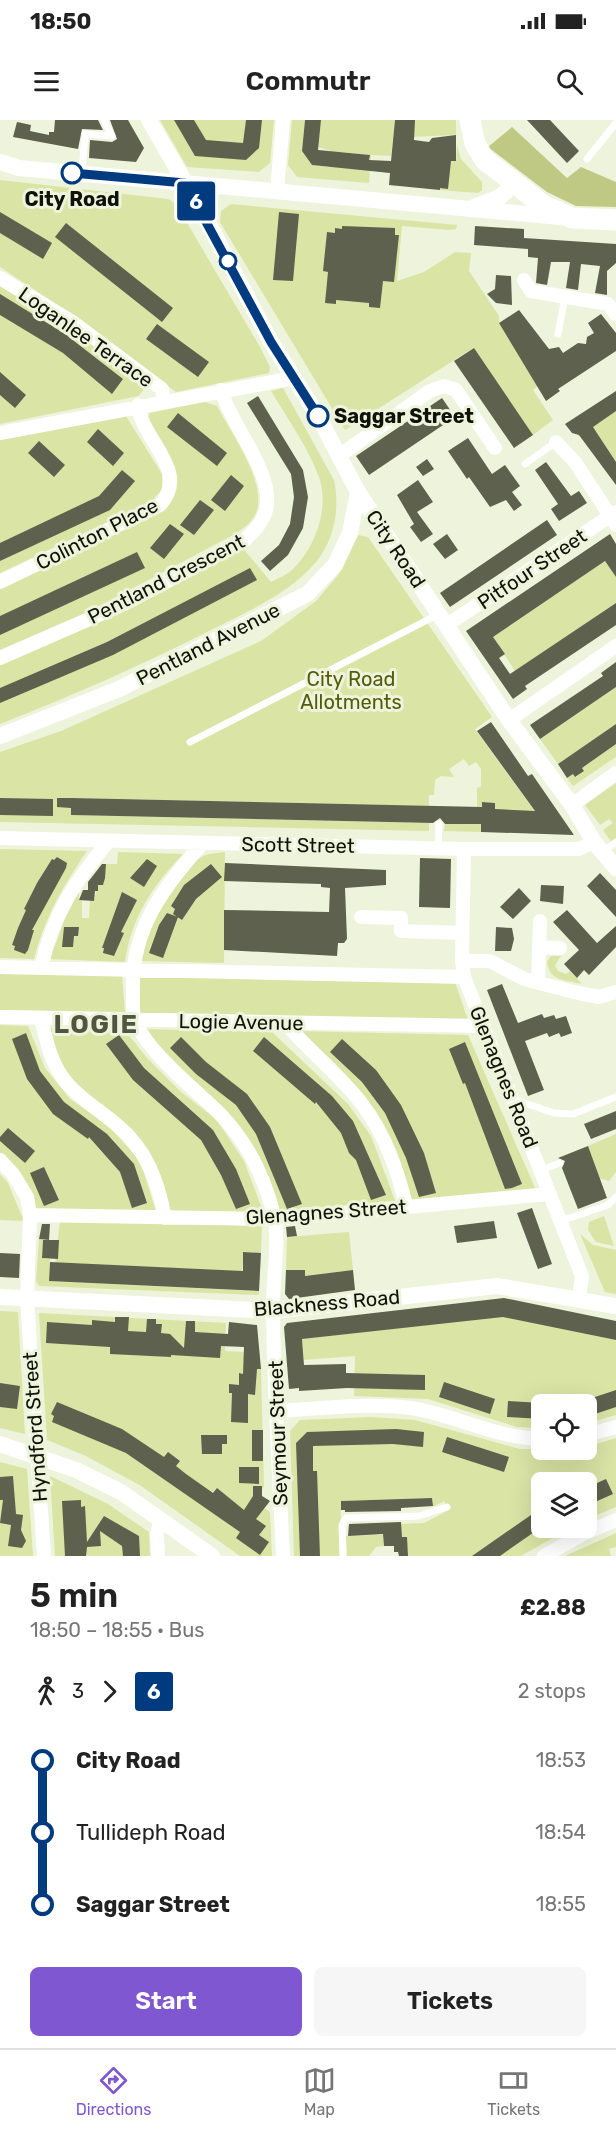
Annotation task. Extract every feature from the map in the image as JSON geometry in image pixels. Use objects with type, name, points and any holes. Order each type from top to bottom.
[{"type":"main road","points":[[470,120],[472,137],[481,155],[552,210],[572,218],[616,220]]},
{"type":"street","name":"City Road","points":[[149,120],[271,342],[294,378],[358,492],[509,720],[572,805],[598,847],[616,868]]},
{"type":"street","points":[[278,191],[283,120]]},
{"type":"street","points":[[0,162],[19,168],[572,218]]},
{"type":"street","points":[[464,208],[490,202],[515,183]]},
{"type":"street","name":"Loganlee Terrace","points":[[0,278],[74,322],[162,389],[164,401]]},
{"type":"street","points":[[524,280],[531,291],[608,304],[616,315]]},
{"type":"street","points":[[0,433],[138,405],[294,378]]},
{"type":"street","points":[[339,456],[430,391],[444,386],[456,390],[495,448]]},
{"type":"street","name":"Pentland Crescent","points":[[0,658],[126,603],[245,540],[258,526],[266,510],[267,492],[263,476],[221,390]]},
{"type":"street","name":"Colinton Place","points":[[0,582],[160,505],[169,495],[171,479],[167,465],[140,419],[138,405]]},
{"type":"street","points":[[556,442],[575,462],[614,518]]},
{"type":"street","name":"Pentland Avenue","points":[[0,736],[119,689],[307,594],[335,565],[350,532],[358,492]]},
{"type":"street","name":"Pitfour Street","points":[[444,620],[614,518]]},
{"type":"street","points":[[509,720],[616,646]]},
{"type":"street","points":[[572,805],[616,773]]},
{"type":"street","name":"Scott Street","points":[[0,838],[464,849],[598,847]]},
{"type":"street","points":[[41,968],[49,933],[67,897],[86,867],[109,841]]},
{"type":"street","points":[[134,1020],[132,969],[138,938],[153,905],[176,872],[203,843]]},
{"type":"street","name":"Glenagnes Road","points":[[464,849],[462,933],[464,977],[582,1276],[579,1298]]},
{"type":"street","points":[[362,917],[401,918],[400,931],[462,933]]},
{"type":"street","points":[[538,983],[540,921]]},
{"type":"street","points":[[539,947],[560,948]]},
{"type":"street","points":[[462,961],[490,961],[538,983],[599,997],[616,992]]},
{"type":"street","points":[[0,967],[464,977]]},
{"type":"street","name":"Logie Avenue","points":[[0,1017],[482,1026]]},
{"type":"street","points":[[41,1018],[50,1055],[65,1081],[120,1127],[143,1153],[158,1183],[165,1218]]},
{"type":"street","name":"Seymour Street","points":[[134,1020],[156,1053],[221,1115],[249,1150],[263,1182],[275,1219],[273,1311],[282,1556]]},
{"type":"street","points":[[285,1023],[362,1104],[382,1136],[397,1171],[406,1205]]},
{"type":"street","points":[[0,1160],[13,1174],[27,1197],[30,1215]]},
{"type":"street","name":"Glenagnes Street","points":[[30,1215],[275,1219],[406,1205],[550,1194]]},
{"type":"street","name":"Hyndford Street","points":[[30,1215],[27,1298],[44,1556]]},
{"type":"street","name":"Blackness Road","points":[[0,1297],[273,1311],[497,1286],[616,1306]]},
{"type":"street","points":[[277,1411],[385,1406],[411,1408],[506,1436],[531,1438]]},
{"type":"street","points":[[597,1432],[616,1427]]},
{"type":"street","points":[[0,1444],[76,1470],[121,1492],[212,1556]]},
{"type":"street","points":[[158,1556],[157,1534],[161,1520]]},
{"type":"street","points":[[543,1556],[583,1534],[616,1520]]},
{"type":"lane","points":[[81,174],[85,134],[112,136],[104,120]]},
{"type":"lane","points":[[587,159],[616,123]]},
{"type":"lane","points":[[558,333],[565,297]]},
{"type":"lane","points":[[525,464],[556,442]]},
{"type":"lane","points":[[190,742],[444,620]]},
{"type":"lane","points":[[438,848],[439,824]]},
{"type":"lane","points":[[598,847],[616,842]]},
{"type":"lane","points":[[513,1099],[554,1113],[573,1114],[616,1096]]},
{"type":"lane","points":[[541,1170],[560,1163]]},
{"type":"lane","points":[[561,1221],[608,1205],[616,1197]]},
{"type":"lane","points":[[343,1556],[342,1525],[346,1518],[419,1516],[447,1507]]},
{"type":"green space","points":[[160,120],[274,120],[270,163],[259,172],[187,167]]},
{"type":"green space","points":[[292,120],[305,120],[302,151],[312,165],[329,167],[331,151],[318,147],[321,120],[395,120],[391,156],[371,155],[369,183],[297,177],[288,165]],"holes":[[[340,152],[370,155],[338,167]]]},
{"type":"green space","points":[[415,120],[456,120],[456,135],[411,137]]},
{"type":"green space","points":[[512,127],[567,178],[581,167],[616,182],[616,207],[576,206],[547,192],[488,147]]},
{"type":"green space","points":[[457,145],[461,159],[482,182],[482,190],[478,193],[440,190],[451,161],[456,161]]},
{"type":"green space","points":[[0,180],[168,199],[176,204],[260,347],[270,367],[269,373],[176,392],[77,318],[0,267]]},
{"type":"green space","points":[[231,204],[457,225],[456,229],[449,230],[402,226],[397,281],[424,272],[455,252],[471,253],[469,271],[499,316],[499,323],[539,385],[533,390],[553,420],[533,435],[473,348],[345,430],[220,222],[221,211]]},
{"type":"green space","points":[[0,285],[71,328],[143,383],[143,391],[138,396],[0,424]]},
{"type":"green space","points":[[283,388],[334,480],[336,490],[336,512],[332,533],[316,562],[294,583],[241,615],[108,679],[0,724],[0,663],[241,546],[271,582],[289,572],[300,562],[318,527],[323,502],[322,489],[309,455],[271,391]]},
{"type":"green space","points":[[204,402],[217,406],[253,473],[258,501],[256,513],[250,522],[237,533],[88,612],[0,650],[0,587],[173,495],[146,422],[150,413]]},
{"type":"green space","points":[[616,411],[616,462],[596,431],[583,440],[578,435]]},
{"type":"green space","points":[[126,416],[162,474],[162,489],[152,501],[0,573],[0,440]]},
{"type":"green space","name":"City Road Allotments","points":[[358,535],[368,537],[492,717],[475,729],[541,820],[495,809],[495,803],[482,802],[481,832],[444,831],[445,824],[477,824],[477,788],[481,787],[481,769],[476,762],[469,766],[464,759],[449,769],[454,777],[441,776],[435,780],[434,795],[429,795],[429,806],[72,798],[72,815],[429,823],[429,831],[0,822],[0,752],[61,731],[261,641],[316,601],[339,574]]},
{"type":"green space","points":[[605,561],[616,577],[616,603],[515,671],[493,637]]},
{"type":"green space","points":[[616,687],[616,724],[558,764],[540,739]]},
{"type":"green space","points":[[616,744],[616,757],[573,786],[567,778],[573,774],[576,777],[584,771],[582,768]]},
{"type":"green space","points":[[616,783],[616,839],[612,843],[603,830],[613,823],[609,819],[600,825],[585,805]]},
{"type":"green space","points":[[0,849],[87,851],[56,902],[34,959],[0,958]]},
{"type":"green space","points":[[118,852],[183,854],[162,878],[145,903],[132,931],[125,962],[48,959],[51,945],[56,943],[68,909],[79,890],[79,900],[82,900],[82,918],[89,918],[90,900],[94,900],[98,885],[103,885],[106,864],[117,864]]},
{"type":"green space","points":[[225,852],[224,963],[140,961],[148,932],[162,900],[181,873],[193,862],[206,855]]},
{"type":"green space","points":[[551,956],[561,956],[555,965],[558,971],[566,974],[570,971],[582,984],[554,976],[547,962]]},
{"type":"green space","points":[[0,972],[122,975],[125,1012],[0,1010]]},
{"type":"green space","points":[[137,976],[455,982],[468,1020],[140,1013]]},
{"type":"green space","points":[[0,1025],[28,1026],[45,1068],[70,1099],[107,1124],[140,1161],[156,1211],[36,1209],[19,1173],[0,1153]]},
{"type":"green space","points":[[48,1028],[123,1028],[147,1058],[181,1092],[216,1119],[244,1161],[264,1214],[168,1212],[161,1181],[70,1081],[53,1054]]},
{"type":"green space","points":[[144,1029],[272,1032],[348,1104],[371,1136],[396,1203],[278,1213],[247,1138],[225,1109],[163,1053]]},
{"type":"green space","points":[[298,1031],[468,1035],[536,1190],[412,1202],[400,1162]]},
{"type":"green space","points":[[616,1134],[616,1172],[609,1181],[599,1178],[588,1146]]},
{"type":"green space","points":[[0,1174],[8,1183],[24,1221],[0,1220]]},
{"type":"green space","points":[[604,1216],[614,1246],[596,1242],[588,1230],[589,1222]]},
{"type":"green space","points":[[60,1221],[262,1226],[261,1253],[244,1252],[242,1274],[238,1271],[55,1264]]},
{"type":"green space","points":[[349,1232],[353,1270],[305,1276],[305,1270],[286,1270],[287,1237]]},
{"type":"green space","points":[[580,1234],[593,1245],[616,1250],[616,1294],[605,1292]]},
{"type":"green space","points":[[39,1239],[43,1240],[42,1258],[50,1259],[49,1281],[257,1291],[259,1289],[259,1295],[39,1286],[36,1281]]},
{"type":"green space","points":[[0,1311],[18,1312],[25,1434],[0,1428]]},
{"type":"green space","points":[[39,1313],[226,1323],[225,1351],[244,1352],[244,1368],[261,1369],[264,1486],[256,1502],[270,1512],[272,1556],[240,1556],[141,1486],[86,1456],[47,1440]]},
{"type":"green space","points":[[504,1316],[616,1340],[616,1415],[597,1420],[597,1394],[531,1394],[531,1428],[517,1427],[428,1399],[354,1396],[355,1356],[304,1360],[302,1339]]},
{"type":"green space","points":[[371,1417],[415,1420],[520,1449],[531,1449],[531,1460],[597,1460],[597,1444],[616,1438],[616,1507],[597,1515],[597,1472],[531,1472],[531,1538],[553,1538],[521,1556],[408,1556],[406,1537],[383,1537],[384,1546],[376,1547],[369,1556],[347,1556],[346,1536],[401,1534],[401,1524],[424,1523],[449,1510],[444,1501],[433,1507],[432,1498],[341,1501],[340,1556],[294,1556],[290,1431],[300,1420]]},
{"type":"green space","points":[[0,1462],[27,1469],[33,1556],[0,1556]]},
{"type":"green space","points":[[50,1476],[108,1504],[149,1532],[150,1556],[55,1556]]},
{"type":"green space","points":[[616,1533],[616,1547],[609,1549],[611,1556],[565,1556]]},
{"type":"building","points":[[55,120],[98,120],[103,130],[82,129],[78,149],[13,137],[17,122],[31,125],[30,131],[49,135],[49,132],[54,132]]},
{"type":"building","points":[[110,120],[128,120],[144,148],[136,162],[89,158],[90,140],[112,142],[117,139]]},
{"type":"building","points":[[174,120],[194,120],[206,140],[243,143],[246,120],[262,120],[259,148],[246,160],[195,156]]},
{"type":"building","points":[[305,120],[321,120],[318,150],[370,155],[369,160],[391,161],[395,120],[415,120],[414,140],[429,142],[432,138],[456,135],[456,161],[451,161],[448,189],[389,185],[390,173],[312,165],[302,151]]},
{"type":"building","points":[[527,120],[550,120],[579,151],[567,163]]},
{"type":"building","points":[[0,212],[52,243],[43,259],[0,233]]},
{"type":"building","points":[[279,212],[299,214],[293,281],[273,280]]},
{"type":"building","points":[[66,223],[173,308],[162,322],[55,237]]},
{"type":"building","points":[[342,226],[395,228],[395,235],[399,235],[394,282],[383,281],[380,308],[369,307],[369,303],[336,300],[336,304],[325,303],[328,272],[323,271],[327,232],[335,233],[335,228],[342,229]]},
{"type":"building","points":[[475,226],[524,229],[524,238],[616,244],[616,263],[607,271],[607,295],[595,293],[600,266],[581,264],[578,290],[566,288],[570,262],[551,262],[547,285],[536,283],[538,258],[528,257],[528,249],[474,245]]},
{"type":"building","points":[[496,275],[511,276],[512,305],[496,303],[487,294],[495,289]]},
{"type":"building","points":[[0,294],[65,334],[123,379],[112,394],[63,353],[0,315]]},
{"type":"building","points":[[519,310],[549,349],[559,347],[563,353],[578,343],[586,344],[587,337],[594,333],[588,323],[601,314],[616,333],[616,351],[558,389],[560,391],[546,401],[499,323]]},
{"type":"building","points":[[157,324],[209,362],[198,377],[146,339]]},
{"type":"building","points":[[474,348],[533,435],[514,448],[454,361]]},
{"type":"building","points":[[0,372],[26,395],[15,408],[0,395]]},
{"type":"building","points":[[616,391],[616,411],[593,427],[616,462],[616,485],[579,435],[572,433],[565,424]]},
{"type":"building","points":[[258,396],[303,470],[308,497],[303,528],[288,555],[270,571],[261,561],[279,545],[290,524],[294,497],[291,474],[247,403]]},
{"type":"building","points":[[442,398],[455,417],[369,475],[356,456]]},
{"type":"building","points":[[178,413],[227,453],[217,466],[167,427]]},
{"type":"building","points":[[98,429],[124,453],[113,466],[87,442]]},
{"type":"building","points":[[468,438],[492,474],[505,465],[520,486],[512,492],[522,505],[514,511],[506,500],[490,507],[448,451]]},
{"type":"building","points":[[39,441],[65,465],[54,477],[28,453]]},
{"type":"building","points":[[427,459],[434,469],[423,476],[416,467]]},
{"type":"building","points":[[546,462],[571,496],[579,491],[587,503],[559,521],[551,509],[558,504],[535,470]]},
{"type":"building","points":[[122,470],[135,481],[110,510],[0,561],[0,543],[99,496]]},
{"type":"building","points":[[231,475],[244,486],[225,511],[211,500]]},
{"type":"building","points":[[418,480],[433,502],[417,512],[433,534],[421,542],[410,527],[414,524],[397,495]]},
{"type":"building","points":[[200,500],[214,510],[194,535],[180,525]]},
{"type":"building","points":[[547,520],[557,535],[450,607],[440,593]]},
{"type":"building","points":[[170,524],[184,534],[164,559],[150,548]]},
{"type":"building","points":[[447,534],[458,550],[445,559],[433,544]]},
{"type":"building","points":[[610,534],[616,544],[616,577],[605,561],[493,637],[505,654],[499,658],[510,674],[616,603],[616,625],[525,686],[527,689],[513,699],[466,631]]},
{"type":"building","points":[[137,552],[145,568],[0,635],[0,616]]},
{"type":"building","points":[[250,568],[257,580],[113,655],[0,703],[0,688],[107,642]]},
{"type":"building","points":[[616,662],[616,687],[540,739],[530,725],[603,676],[601,673]]},
{"type":"building","points":[[491,722],[528,776],[532,774],[574,835],[481,832],[481,824],[445,824],[440,818],[433,823],[71,815],[71,808],[57,807],[57,798],[72,798],[482,807],[482,802],[495,803],[495,809],[535,811],[477,731]]},
{"type":"building","points":[[616,724],[616,744],[582,768],[584,771],[575,777],[573,774],[567,778],[558,764]]},
{"type":"building","points":[[0,798],[53,799],[53,816],[0,815]]},
{"type":"building","points":[[57,857],[67,863],[66,868],[32,930],[34,930],[28,950],[25,954],[14,950],[15,946],[12,945],[26,910],[24,909],[52,859]]},
{"type":"building","points":[[420,858],[451,859],[450,908],[419,907]]},
{"type":"building","points":[[147,859],[157,866],[144,887],[130,878]]},
{"type":"building","points":[[225,863],[386,870],[386,885],[345,888],[347,939],[344,943],[338,943],[337,956],[224,950],[224,910],[329,912],[330,888],[321,887],[321,884],[224,881]]},
{"type":"building","points":[[102,864],[106,864],[105,878],[103,885],[98,885],[98,891],[95,891],[94,901],[79,900],[83,890],[88,890],[88,882]]},
{"type":"building","points":[[211,864],[222,877],[196,899],[182,920],[173,914],[175,909],[171,906],[184,885]]},
{"type":"building","points":[[600,873],[616,890],[616,917],[587,886]]},
{"type":"building","points":[[541,885],[564,886],[563,904],[540,901]]},
{"type":"building","points":[[519,888],[531,901],[513,919],[500,907]]},
{"type":"building","points":[[122,892],[137,900],[121,932],[124,933],[114,956],[103,953],[104,948],[102,948]]},
{"type":"building","points":[[567,910],[597,943],[616,926],[616,947],[589,975],[584,970],[577,978],[564,964],[579,950],[553,922]]},
{"type":"building","points":[[167,913],[178,917],[163,958],[149,953],[159,925]]},
{"type":"building","points":[[64,927],[79,927],[78,936],[74,936],[73,947],[62,947]]},
{"type":"building","points":[[496,927],[512,928],[514,939],[511,951],[495,951]]},
{"type":"building","points":[[502,984],[518,1023],[542,1014],[544,1018],[554,1015],[556,1019],[566,1016],[572,1033],[561,1037],[559,1033],[549,1037],[547,1033],[525,1041],[544,1090],[528,1096],[487,990]]},
{"type":"building","points":[[26,1033],[40,1071],[64,1102],[107,1134],[134,1164],[147,1203],[132,1208],[120,1172],[89,1137],[88,1139],[53,1114],[27,1079],[12,1039]]},
{"type":"building","points":[[119,1035],[144,1068],[213,1130],[236,1169],[250,1204],[236,1209],[221,1175],[201,1140],[133,1080],[106,1044]]},
{"type":"building","points":[[181,1037],[206,1062],[247,1094],[270,1127],[302,1204],[287,1209],[256,1134],[236,1105],[196,1074],[170,1048]]},
{"type":"building","points":[[264,1037],[332,1096],[353,1121],[386,1195],[371,1200],[356,1160],[349,1153],[341,1133],[316,1102],[315,1104],[253,1051]]},
{"type":"building","points":[[342,1039],[376,1070],[401,1105],[424,1153],[436,1193],[419,1197],[406,1158],[385,1113],[362,1082],[330,1052]]},
{"type":"building","points":[[465,1042],[522,1184],[512,1188],[505,1189],[465,1083],[463,1084],[449,1049]]},
{"type":"building","points":[[616,1111],[616,1129],[591,1139],[584,1124]]},
{"type":"building","points":[[8,1128],[35,1151],[25,1163],[0,1141],[0,1137]]},
{"type":"building","points":[[588,1146],[607,1198],[578,1209],[562,1168],[565,1161],[558,1158]]},
{"type":"building","points":[[44,1167],[59,1200],[44,1206],[30,1173]]},
{"type":"building","points":[[532,1208],[552,1264],[538,1269],[517,1213]]},
{"type":"building","points":[[494,1221],[497,1238],[457,1243],[454,1226]]},
{"type":"building","points":[[42,1224],[50,1224],[49,1240],[39,1239]]},
{"type":"building","points":[[295,1226],[297,1236],[287,1237],[286,1227]]},
{"type":"building","points":[[43,1240],[59,1240],[58,1259],[42,1258]]},
{"type":"building","points":[[243,1252],[261,1253],[259,1291],[49,1281],[50,1262],[243,1271]]},
{"type":"building","points":[[0,1253],[20,1254],[19,1278],[0,1277]]},
{"type":"building","points":[[286,1270],[305,1270],[305,1276],[353,1270],[355,1290],[289,1299],[285,1294]]},
{"type":"building","points":[[504,1298],[616,1321],[616,1340],[503,1317],[302,1339],[304,1365],[346,1364],[346,1373],[425,1375],[425,1390],[347,1388],[299,1391],[299,1388],[289,1389],[284,1327],[287,1323]]},
{"type":"building","points":[[115,1317],[129,1317],[128,1331],[146,1332],[147,1319],[156,1319],[156,1324],[162,1324],[161,1333],[170,1334],[184,1348],[186,1321],[195,1321],[195,1332],[228,1334],[229,1322],[257,1325],[261,1369],[257,1369],[255,1395],[248,1394],[248,1423],[231,1422],[232,1393],[229,1393],[229,1384],[239,1385],[239,1373],[243,1374],[244,1347],[221,1346],[220,1358],[110,1354],[110,1347],[46,1343],[47,1322],[92,1325],[92,1320],[115,1322]]},
{"type":"building","points":[[444,1382],[495,1399],[490,1414],[439,1397]]},
{"type":"building","points":[[0,1383],[20,1386],[17,1409],[0,1407]]},
{"type":"building","points":[[616,1390],[616,1407],[597,1413],[597,1396]]},
{"type":"building","points":[[508,1401],[531,1402],[531,1418],[507,1417]]},
{"type":"building","points":[[57,1402],[122,1429],[164,1457],[168,1452],[180,1461],[176,1466],[186,1474],[213,1493],[217,1488],[244,1510],[253,1496],[253,1486],[262,1486],[262,1496],[270,1501],[256,1519],[266,1526],[259,1535],[269,1542],[260,1555],[236,1538],[240,1532],[126,1453],[52,1422],[54,1416],[51,1414]]},
{"type":"building","points":[[396,1429],[424,1432],[423,1447],[393,1444],[313,1446],[313,1471],[317,1471],[320,1556],[300,1556],[296,1443],[307,1432]]},
{"type":"building","points":[[252,1430],[263,1430],[263,1461],[252,1461]]},
{"type":"building","points":[[201,1435],[227,1435],[227,1444],[222,1444],[222,1454],[202,1454]]},
{"type":"building","points":[[447,1437],[509,1457],[504,1472],[442,1452]]},
{"type":"building","points":[[239,1467],[259,1467],[259,1484],[239,1483]]},
{"type":"building","points":[[13,1476],[16,1514],[23,1515],[21,1530],[26,1541],[22,1548],[8,1546],[11,1525],[0,1523],[3,1500],[0,1500],[0,1477]]},
{"type":"building","points":[[606,1479],[613,1494],[597,1501],[597,1483]]},
{"type":"building","points":[[432,1498],[433,1506],[401,1508],[401,1511],[345,1512],[341,1510],[341,1501]]},
{"type":"building","points":[[81,1500],[81,1507],[85,1506],[87,1542],[104,1516],[139,1536],[140,1556],[123,1556],[122,1546],[100,1531],[101,1546],[87,1547],[86,1556],[65,1556],[62,1501]]},
{"type":"building","points":[[531,1515],[531,1534],[500,1556],[472,1556]]},
{"type":"building","points":[[401,1522],[402,1537],[407,1537],[408,1556],[399,1556],[398,1552],[394,1552],[394,1546],[384,1546],[383,1534],[348,1536],[349,1524]]},
{"type":"bus line","name":"6","points":[[72,173],[185,183],[271,342],[318,416]]},
{"type":"place","name":"City Road","points":[[72,173]]},
{"type":"place","name":"Saggar Street","points":[[318,416]]},
{"type":"district","name":"LOGIE","points":[[96,1024]]}]
